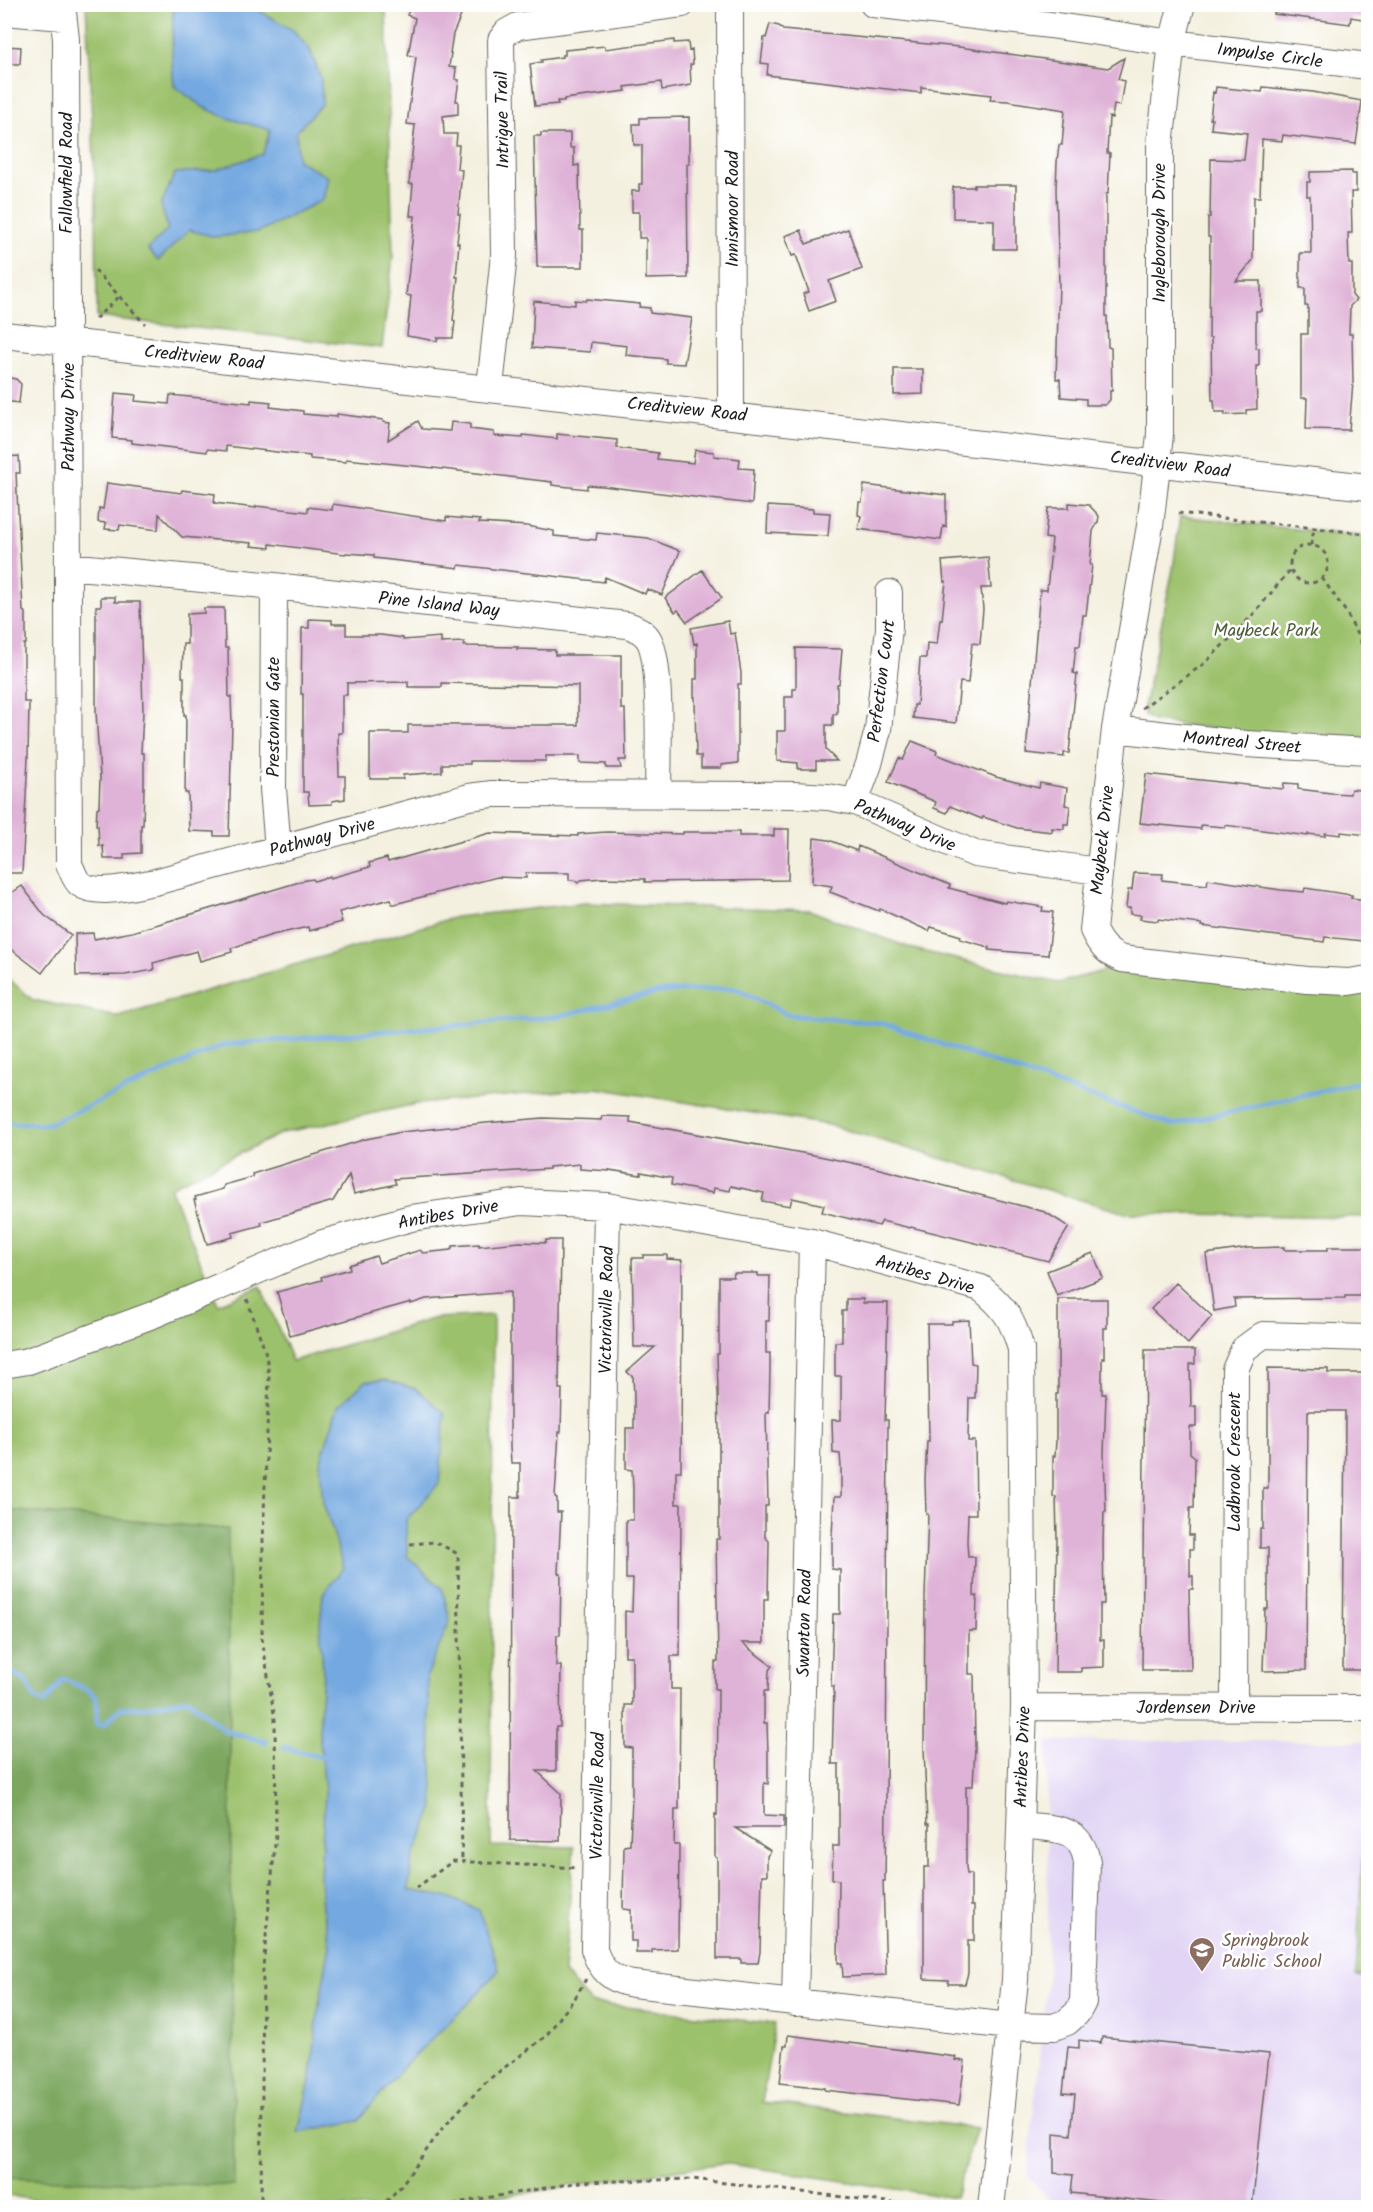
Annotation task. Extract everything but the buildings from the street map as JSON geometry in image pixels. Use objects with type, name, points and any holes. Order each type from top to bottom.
[{"type":"street","name":"Intrigue Trail","points":[[490,387],[504,255],[501,40],[507,33],[518,27],[682,4]]},
{"type":"street","name":"Innismoor Road","points":[[730,4],[731,414]]},
{"type":"street","points":[[873,4],[1050,25],[1172,43]]},
{"type":"street","name":"Ingleborough Drive","points":[[1156,463],[1160,434],[1160,145],[1172,43],[1182,4]]},
{"type":"street","points":[[4,12],[63,11]]},
{"type":"street","name":"Fallowfield Road","points":[[63,11],[66,47],[67,342]]},
{"type":"street","name":"Impulse Circle","points":[[1172,43],[1368,66]]},
{"type":"street","name":"Creditview Road","points":[[4,335],[490,387],[1368,487]]},
{"type":"street","name":"Pathway Drive","points":[[67,342],[69,864],[79,884],[91,889],[123,888],[155,882],[469,797],[492,794],[828,797],[855,802],[975,854],[1098,872]]},
{"type":"street","name":"Maybeck Drive","points":[[1156,463],[1150,526],[1115,729],[1093,930],[1104,948],[1113,955],[1134,960],[1307,980],[1348,982],[1368,979]]},
{"type":"street","name":"Pine Island Way","points":[[68,566],[100,567],[627,624],[647,636],[656,660],[658,794]]},
{"type":"street","name":"Prestonian Gate","points":[[274,586],[273,789],[278,849]]},
{"type":"street","name":"Perfection Court","points":[[855,802],[878,730],[889,628],[889,592]]},
{"type":"street","name":"Montreal Street","points":[[1115,729],[1246,744],[1368,751]]},
{"type":"street","name":"Antibes Drive","points":[[4,1365],[28,1361],[128,1324],[322,1243],[411,1218],[521,1202],[608,1206],[812,1242],[981,1288],[1000,1304],[1014,1325],[1021,1349],[1024,1707],[1015,1980],[991,2208]]},
{"type":"street","name":"Victoriaville Road","points":[[597,1960],[594,1949],[595,1869],[608,1206]]},
{"type":"street","name":"Swanton Road","points":[[795,2003],[812,1242]]},
{"type":"street","name":"Ladbrook Crescent","points":[[1234,1707],[1235,1370],[1238,1359],[1244,1349],[1263,1335],[1368,1338]]},
{"type":"street","name":"Jordensen Drive","points":[[1024,1707],[1368,1708]]},
{"type":"street","points":[[597,1960],[603,1970],[622,1982],[1010,2026],[1054,2027],[1067,2022],[1077,2013],[1083,2002],[1087,1862],[1081,1843],[1066,1831],[1020,1825]]},
{"type":"path","points":[[95,270],[145,324]]},
{"type":"path","points":[[95,319],[119,297]]},
{"type":"path","points":[[1178,513],[1368,534]]},
{"type":"path","points":[[1311,544],[1314,528]]},
{"type":"path","points":[[1305,545],[1318,546],[1327,556],[1328,569],[1317,582],[1304,583],[1298,580],[1290,570],[1289,564],[1294,552],[1305,545]]},
{"type":"path","points":[[1142,708],[1205,663],[1251,617],[1290,570]]},
{"type":"path","points":[[1322,578],[1346,612],[1368,657]]},
{"type":"path","points":[[240,1277],[266,1354],[269,1377],[262,1541],[262,1638],[275,1720],[276,1834],[263,1967],[261,2208]]},
{"type":"path","points":[[410,1544],[436,1542],[458,1554],[462,1862]]},
{"type":"path","points":[[416,1888],[453,1861],[595,1869]]},
{"type":"path","points":[[380,2208],[400,2187],[444,2126],[488,2080],[545,2037],[575,1998],[597,1960]]},
{"type":"path","points":[[445,2208],[462,2202],[580,2182],[692,2179],[936,2208]]},
{"type":"shaded area","name":"Springbrook Public School","points":[[1047,1741],[1368,1741],[1356,1976],[1368,1977],[1368,2207],[1057,2207],[1027,2176],[1048,1970]]},
{"type":"green space","points":[[86,5],[386,5],[393,256],[382,348],[97,317],[96,198]]},
{"type":"green space","name":"Maybeck Park","points":[[1180,516],[1368,537],[1368,738],[1263,735],[1153,721],[1144,715],[1173,569]]},
{"type":"green space","points":[[584,903],[809,910],[913,949],[1058,983],[1110,969],[1234,982],[1368,991],[1368,1215],[1363,1217],[1125,1213],[829,1125],[596,1088],[416,1104],[282,1133],[170,1187],[218,1304],[261,1286],[292,1361],[435,1318],[493,1315],[491,1846],[574,1847],[564,1973],[591,2003],[775,2024],[762,2102],[977,2128],[955,2198],[723,2163],[424,2208],[87,2208],[5,2195],[4,975],[33,1000],[118,1017],[456,917]]},
{"type":"green space","points":[[5,1510],[228,1529],[234,2186],[5,2178]]},
{"type":"green space","points":[[1368,1751],[1368,1977],[1356,1976]]},
{"type":"water","points":[[180,5],[249,5],[293,30],[310,50],[321,79],[322,104],[296,132],[298,160],[328,177],[323,200],[258,232],[215,237],[189,230],[158,261],[148,249],[168,229],[161,205],[175,173],[215,170],[263,154],[270,130],[227,118],[203,107],[174,86],[173,12]]},
{"type":"water","points":[[386,1380],[416,1389],[445,1413],[439,1484],[406,1520],[407,1556],[442,1588],[450,1620],[427,1676],[434,1807],[412,1860],[408,1890],[450,1898],[479,1910],[499,1970],[470,2002],[406,2064],[358,2121],[298,2132],[311,2077],[319,2004],[330,1945],[322,1908],[320,1876],[325,1793],[319,1731],[323,1673],[320,1623],[323,1594],[343,1568],[323,1503],[320,1463],[338,1406],[366,1381]]},
{"type":"waterway","points":[[4,1123],[49,1124],[223,1045],[554,1017],[660,992],[735,988],[788,1015],[881,1023],[1173,1125],[1368,1080]]},
{"type":"waterway","points":[[4,1669],[25,1680],[35,1698],[45,1703],[63,1679],[87,1690],[96,1698],[96,1724],[103,1725],[121,1708],[144,1707],[188,1699],[226,1731],[266,1742]]},
{"type":"waterway","points":[[284,1747],[327,1759]]},
{"type":"place","name":"Springbrook Public School","points":[[1202,1973]]}]
